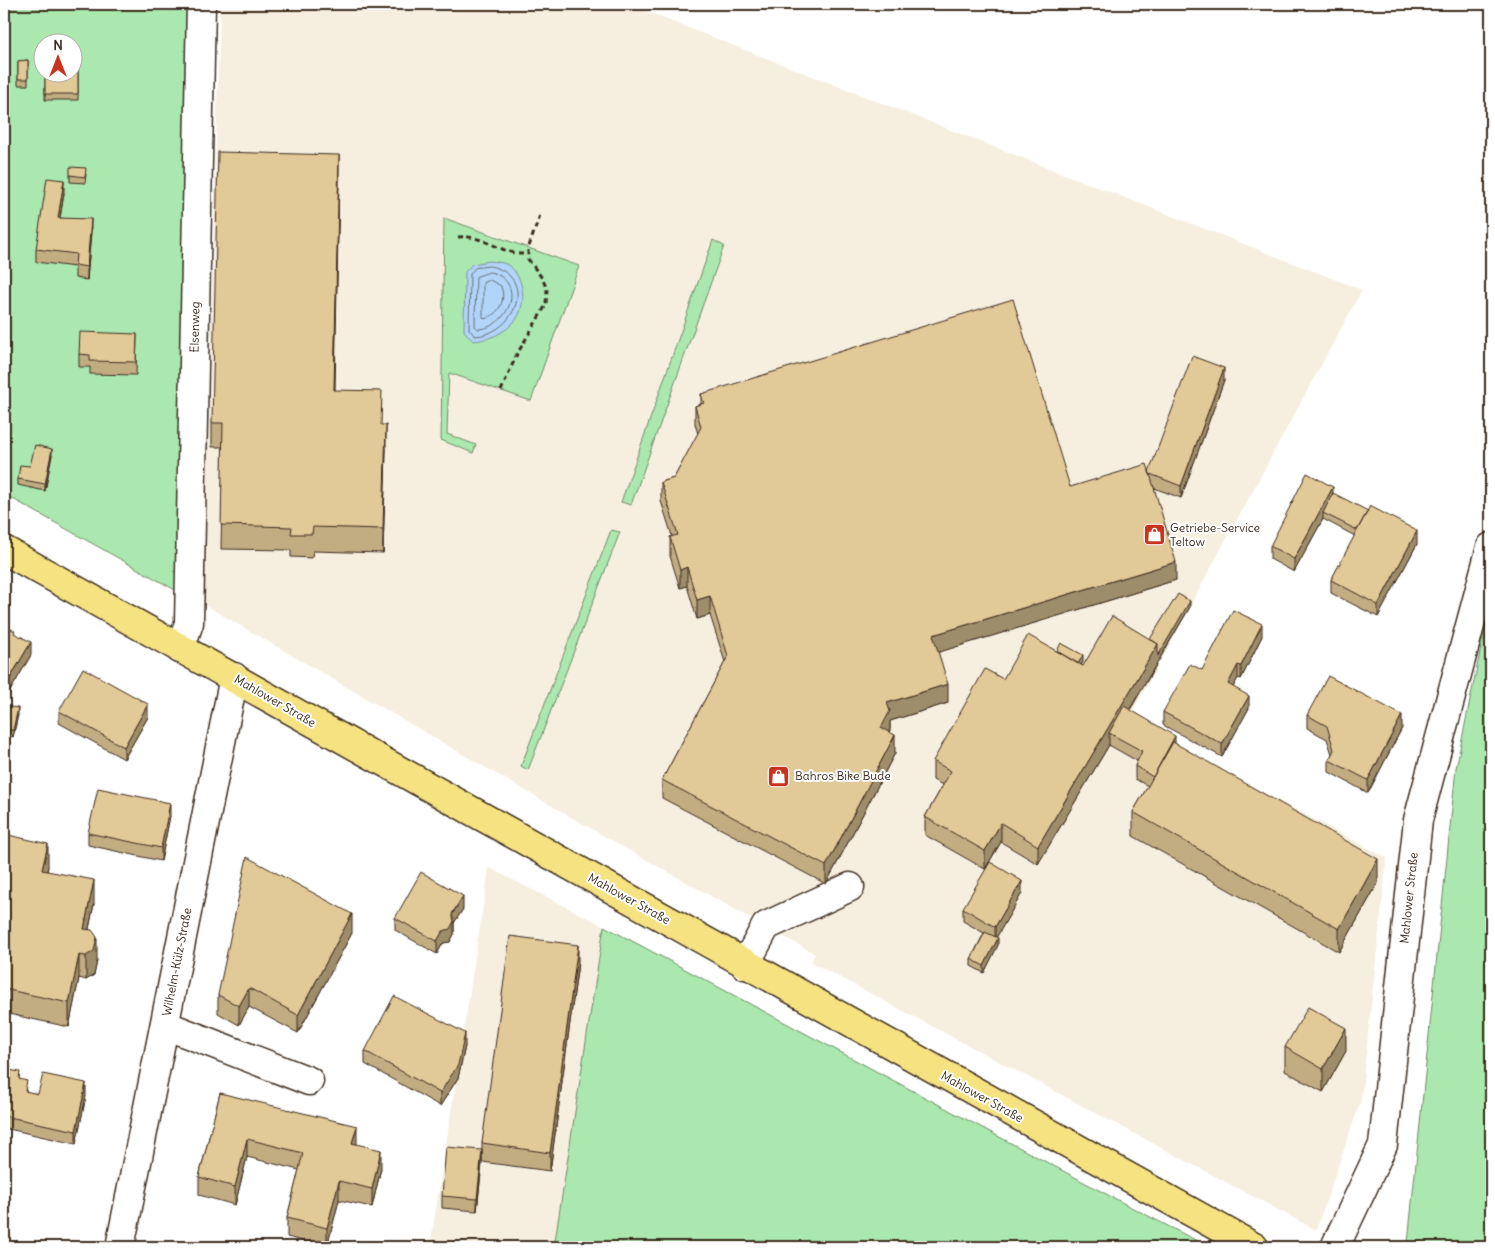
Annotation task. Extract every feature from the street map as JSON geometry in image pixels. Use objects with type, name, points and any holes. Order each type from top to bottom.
[{"type":"main road","name":"Mahlower Straße","points":[[4,550],[180,649],[234,677],[745,965],[1254,1247]]},
{"type":"street","name":"Elsenweg","points":[[180,649],[189,623],[201,4]]},
{"type":"street","name":"Mahlower Straße","points":[[1335,1247],[1383,1145],[1418,820],[1491,547]]},
{"type":"street","name":"Wilhelm-Külz-Straße","points":[[120,1247],[234,677]]},
{"type":"street","points":[[745,965],[766,926],[850,887]]},
{"type":"street","points":[[164,1026],[309,1081]]},
{"type":"path","points":[[501,391],[517,354],[546,305],[547,289],[528,258],[540,216]]},
{"type":"path","points":[[458,237],[482,238],[507,252],[528,254]]},
{"type":"shaded area","points":[[220,4],[627,4],[1362,290],[1128,720],[1387,858],[1361,1100],[1316,1230],[811,962],[815,954],[616,843],[203,604]]},
{"type":"shaded area","points":[[489,868],[604,926],[554,1247],[430,1247]]},
{"type":"green space","points":[[4,4],[202,4],[202,605],[4,494]]},
{"type":"green space","points":[[444,218],[579,266],[531,401],[449,373],[447,434],[476,445],[473,453],[441,440]]},
{"type":"green space","points":[[713,240],[724,246],[631,505],[621,502]]},
{"type":"green space","points":[[611,530],[620,532],[528,770],[521,766]]},
{"type":"green space","points":[[1491,599],[1491,1159],[1485,1194],[1491,1198],[1491,1247],[1416,1247],[1408,1242],[1456,768]]},
{"type":"green space","points":[[604,926],[1125,1204],[1209,1247],[554,1247]]},
{"type":"water","points":[[490,261],[506,264],[512,269],[521,283],[523,300],[518,316],[505,330],[490,338],[473,341],[464,331],[465,272],[472,264]]},
{"type":"building","points":[[28,60],[28,79],[18,79],[18,61]]},
{"type":"building","points":[[45,82],[78,82],[78,94],[45,94]]},
{"type":"building","points":[[218,152],[339,155],[334,390],[382,391],[381,425],[386,425],[383,529],[313,527],[312,534],[291,534],[292,527],[221,525],[223,423],[212,423]]},
{"type":"building","points":[[70,167],[86,168],[85,177],[70,175]]},
{"type":"building","points":[[47,178],[64,180],[58,218],[91,219],[87,267],[75,265],[76,254],[36,249]]},
{"type":"building","points":[[1013,299],[1070,487],[1147,464],[1176,562],[933,635],[948,684],[887,703],[890,711],[881,728],[895,735],[826,866],[662,780],[728,656],[710,596],[697,600],[687,567],[680,570],[670,537],[678,535],[661,482],[674,478],[701,427],[695,406],[704,403],[701,394]]},
{"type":"building","points":[[80,332],[137,334],[136,362],[90,361],[90,355],[79,354]]},
{"type":"building","points":[[1192,356],[1224,368],[1181,486],[1149,472]]},
{"type":"building","points":[[5,423],[5,449],[4,449]]},
{"type":"building","points":[[35,445],[52,449],[45,484],[18,479],[20,465],[30,466]]},
{"type":"building","points":[[1307,473],[1333,487],[1294,559],[1270,546]]},
{"type":"building","points":[[1333,493],[1368,511],[1357,530],[1323,513]]},
{"type":"building","points":[[1370,506],[1417,531],[1378,605],[1331,580]]},
{"type":"building","points":[[1178,594],[1190,601],[1158,656],[1158,644],[1150,639]]},
{"type":"building","points":[[1233,610],[1262,624],[1241,666],[1238,665],[1228,684],[1249,696],[1222,744],[1163,712],[1190,664],[1202,670]]},
{"type":"building","points":[[1112,616],[1158,644],[1038,846],[1001,823],[985,851],[925,817],[951,771],[933,761],[985,669],[1003,679],[1028,635],[1083,666]]},
{"type":"building","points":[[4,626],[31,642],[6,685],[4,684]]},
{"type":"building","points":[[1061,643],[1083,655],[1078,664],[1057,651]]},
{"type":"building","points":[[83,668],[148,704],[124,747],[59,711]]},
{"type":"building","points":[[1328,676],[1402,715],[1368,780],[1329,760],[1334,750],[1327,726],[1307,715]]},
{"type":"building","points":[[4,706],[18,708],[13,730],[8,730],[4,749]]},
{"type":"building","points":[[1124,706],[1175,736],[1153,777],[1135,766],[1142,751],[1109,733]]},
{"type":"building","points":[[1173,742],[1378,859],[1339,929],[1133,812]]},
{"type":"building","points":[[98,788],[170,803],[161,848],[88,833]]},
{"type":"building","points":[[4,834],[48,844],[42,870],[94,880],[84,929],[92,930],[97,937],[94,951],[86,956],[79,955],[69,1003],[4,989]]},
{"type":"building","points":[[247,857],[352,914],[298,1015],[249,988],[239,1006],[218,995]]},
{"type":"building","points":[[990,862],[1022,881],[995,927],[963,908]]},
{"type":"building","points":[[421,872],[463,896],[452,914],[454,921],[450,929],[443,931],[437,941],[395,918]]},
{"type":"building","points":[[985,932],[998,938],[984,966],[971,959]]},
{"type":"building","points":[[510,936],[578,945],[550,1153],[482,1143]]},
{"type":"building","points":[[394,996],[465,1033],[458,1065],[440,1093],[365,1051]]},
{"type":"building","points":[[1308,1007],[1346,1028],[1323,1069],[1285,1047]]},
{"type":"building","points":[[4,1069],[20,1072],[19,1079],[27,1081],[25,1091],[38,1094],[43,1074],[86,1083],[76,1131],[4,1116]]},
{"type":"building","points":[[220,1093],[357,1126],[352,1143],[381,1150],[372,1189],[339,1181],[327,1228],[287,1218],[303,1153],[247,1139],[235,1187],[199,1177]]},
{"type":"building","points":[[446,1147],[482,1150],[477,1199],[442,1196]]},
{"type":"place","name":"Getriebe-Service Teltow","points":[[1154,535]]},
{"type":"place","name":"Bahros Bike Bude","points":[[779,776]]}]
